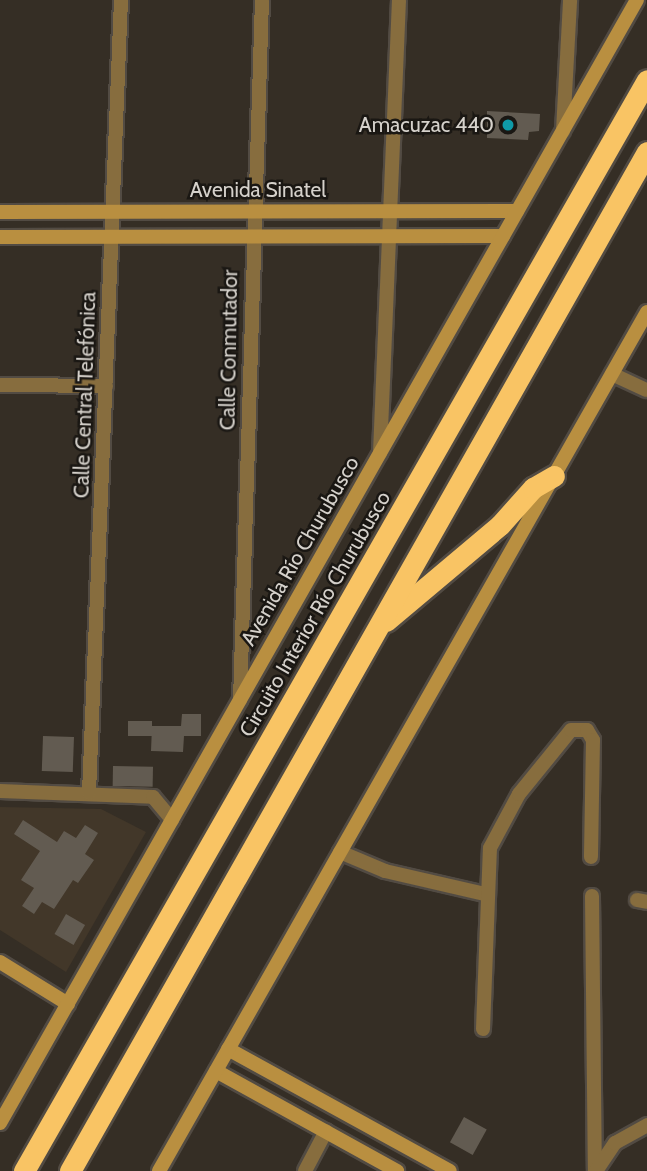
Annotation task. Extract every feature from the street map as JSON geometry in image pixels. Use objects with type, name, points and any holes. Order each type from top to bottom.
[{"type":"highway","name":"Circuito Interior Río Churubusco","points":[[24,1171],[647,80]]},
{"type":"highway","points":[[70,1171],[647,152]]},
{"type":"highway","points":[[376,629],[500,526],[533,488],[554,476]]},
{"type":"main road","name":"Avenida Río Churubusco","points":[[0,1123],[637,0]]},
{"type":"main road","name":"Avenida Sinatel","points":[[0,212],[517,211]]},
{"type":"main road","points":[[0,237],[503,236]]},
{"type":"main road","points":[[159,1171],[647,312]]},
{"type":"main road","points":[[0,962],[68,1004]]},
{"type":"main road","points":[[228,1049],[450,1171]]},
{"type":"main road","points":[[216,1071],[397,1171]]},
{"type":"street","name":"Calle Central Telefónica","points":[[89,793],[121,0]]},
{"type":"street","name":"Calle Conmutador","points":[[240,700],[253,210],[262,0]]},
{"type":"street","points":[[380,454],[399,0]]},
{"type":"street","points":[[563,131],[570,0]]},
{"type":"street","points":[[612,374],[647,390]]},
{"type":"street","points":[[0,386],[106,386]]},
{"type":"street","points":[[483,1029],[485,894],[490,848],[519,794],[558,740],[587,730],[593,740],[591,857]]},
{"type":"street","points":[[0,791],[153,797],[172,820]]},
{"type":"street","points":[[340,852],[385,871],[485,894]]},
{"type":"street","points":[[592,896],[596,1171]]},
{"type":"street","points":[[596,1171],[615,1143],[647,1125]]},
{"type":"street","points":[[305,1171],[326,1131]]},
{"type":"shaded area","points":[[0,807],[101,809],[146,832],[66,972],[0,930]]},
{"type":"building","name":"Amacuzac 440","points":[[487,111],[540,114],[539,131],[529,132],[528,140],[487,138]]},
{"type":"building","points":[[182,714],[201,714],[201,736],[184,736],[183,752],[151,751],[152,726],[181,726]]},
{"type":"building","points":[[128,721],[152,721],[152,736],[128,736]]},
{"type":"building","points":[[43,736],[74,737],[73,772],[42,771]]},
{"type":"building","points":[[113,766],[153,767],[153,787],[113,786]]},
{"type":"building","points":[[23,820],[57,842],[64,831],[76,838],[85,825],[98,833],[85,854],[94,860],[78,883],[73,880],[54,909],[42,902],[34,914],[22,906],[34,888],[21,880],[40,851],[14,834]]},
{"type":"building","points":[[66,914],[85,925],[74,945],[54,934]]},
{"type":"building","points":[[464,1117],[487,1130],[473,1155],[450,1142]]},
{"type":"place","name":"Amacuzac 440","points":[[508,125]]}]
